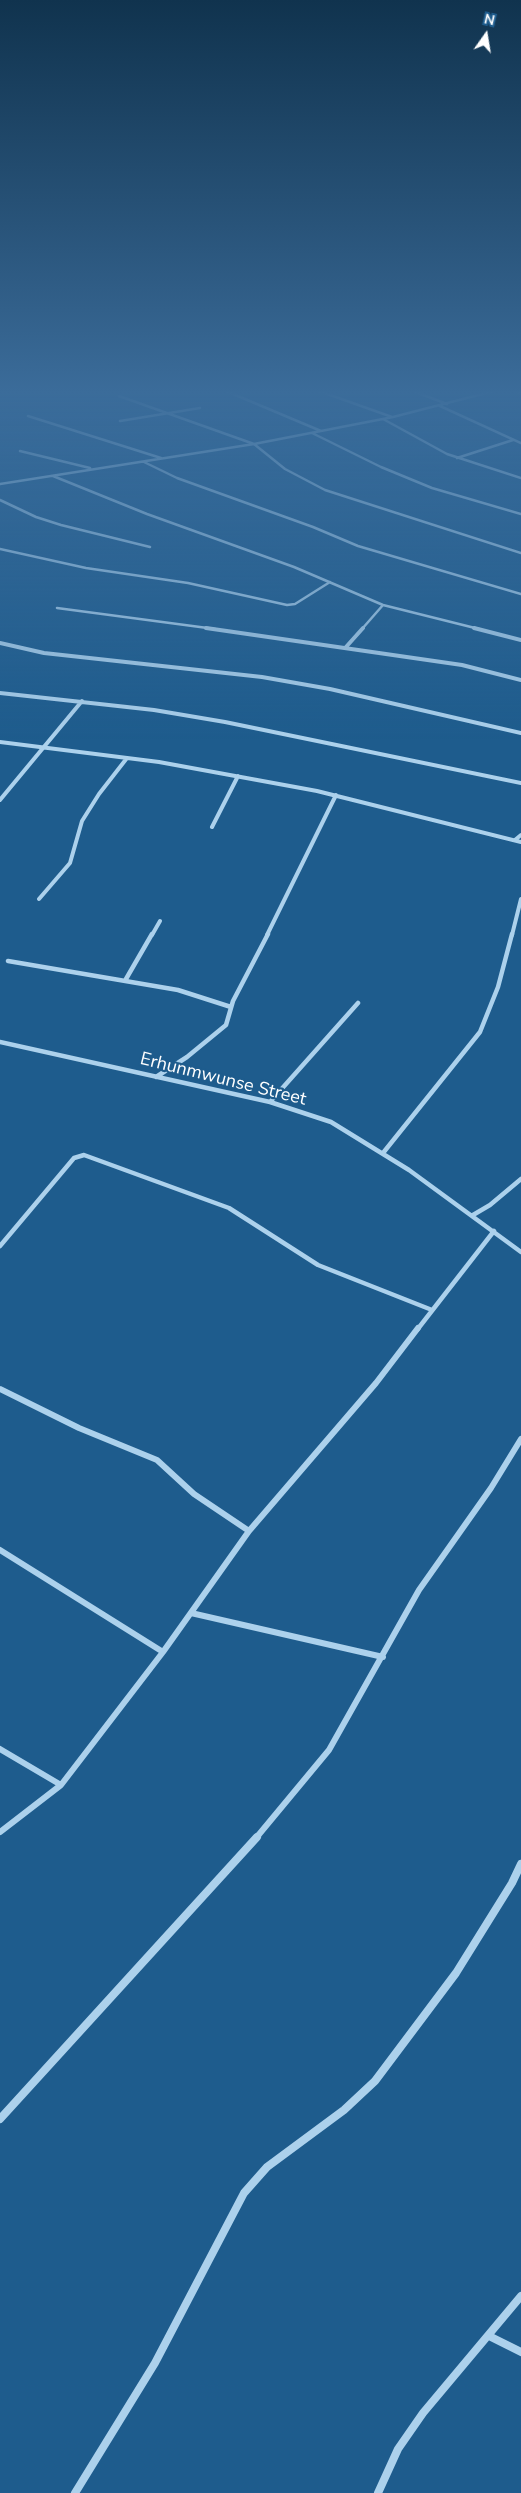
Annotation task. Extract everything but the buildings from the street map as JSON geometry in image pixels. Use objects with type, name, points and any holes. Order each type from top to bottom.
[{"type":"street","points":[[16,507],[36,517],[61,525],[150,547]]},
{"type":"street","points":[[128,507],[330,582],[383,605],[521,640]]},
{"type":"street","points":[[258,507],[358,546],[521,594]]},
{"type":"street","points":[[378,507],[521,553]]},
{"type":"street","points":[[498,507],[521,514]]},
{"type":"street","points":[[0,549],[86,568],[188,583],[287,605],[295,604],[330,582]]},
{"type":"street","points":[[346,647],[383,605]]},
{"type":"street","points":[[57,608],[346,647],[462,665],[521,680]]},
{"type":"street","points":[[0,643],[44,653],[204,669],[301,684],[521,733]]},
{"type":"street","points":[[0,693],[82,702],[225,722],[521,783]]},
{"type":"street","points":[[0,800],[82,702]]},
{"type":"street","points":[[0,742],[127,758],[238,776],[336,795],[521,842]]},
{"type":"street","points":[[40,899],[70,863],[82,821],[99,794],[127,758]]},
{"type":"street","points":[[212,827],[238,776]]},
{"type":"street","points":[[156,1077],[226,1025],[231,1007],[336,795]]},
{"type":"street","points":[[515,840],[521,835]]},
{"type":"street","points":[[383,1153],[449,1074],[480,1032],[498,987],[521,898]]},
{"type":"street","points":[[126,979],[160,921]]},
{"type":"street","points":[[8,961],[126,979],[178,990],[231,1007]]},
{"type":"street","points":[[270,1102],[358,1003]]},
{"type":"street","name":"Erhunmwunse Street","points":[[0,1042],[270,1102],[331,1122],[383,1153],[473,1215],[521,1252]]},
{"type":"street","points":[[0,1246],[74,1158],[84,1155],[229,1208],[318,1265],[432,1310]]},
{"type":"street","points":[[473,1215],[490,1205],[521,1179]]},
{"type":"street","points":[[0,1832],[61,1784],[163,1652],[249,1531],[376,1383],[494,1231]]},
{"type":"street","points":[[0,1389],[78,1428],[157,1460],[194,1494],[249,1531]]},
{"type":"street","points":[[0,2119],[249,1847],[329,1750],[419,1590],[491,1488],[521,1439]]},
{"type":"street","points":[[0,1550],[163,1652]]},
{"type":"street","points":[[191,1613],[383,1657]]},
{"type":"street","points":[[0,1749],[61,1784]]},
{"type":"street","points":[[75,2493],[155,2363],[244,2193],[267,2167],[344,2110],[375,2080],[456,1973],[512,1883],[521,1864]]},
{"type":"street","points":[[378,2493],[398,2449],[423,2413],[521,2296]]},
{"type":"street","points":[[489,2336],[521,2352]]}]
